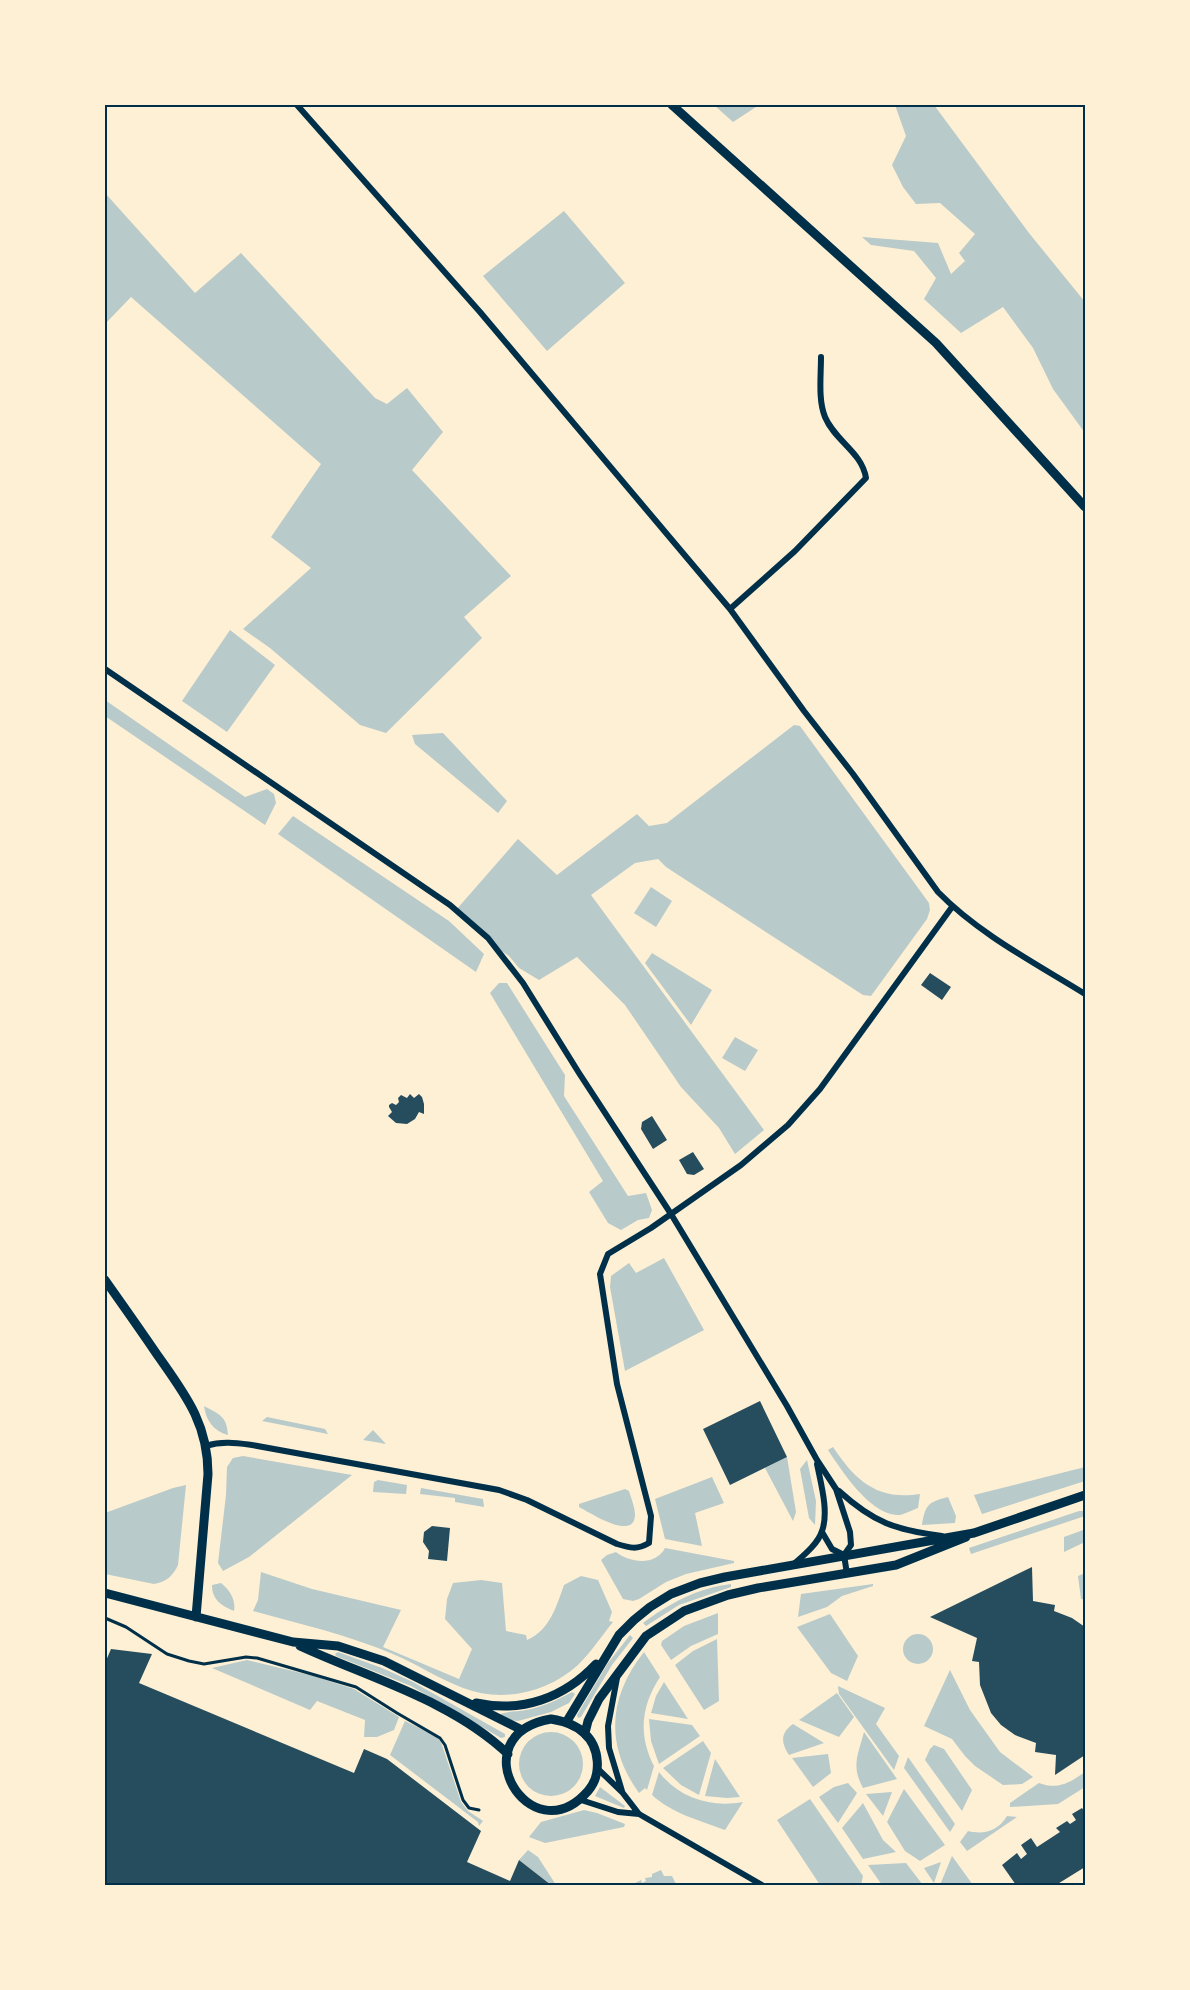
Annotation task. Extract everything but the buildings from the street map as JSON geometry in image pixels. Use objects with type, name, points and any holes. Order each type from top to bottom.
[{"type":"street","points":[[297,105],[480,312],[730,609],[853,774],[929,881],[952,907],[1085,994]]},
{"type":"street","points":[[672,105],[936,343],[1085,507]]},
{"type":"street","points":[[730,609],[795,551],[866,478],[864,465],[825,418],[822,406],[821,357]]},
{"type":"street","points":[[105,669],[450,905],[488,939],[523,983],[671,1214],[836,1489],[853,1505],[875,1519],[897,1528],[946,1537]]},
{"type":"street","points":[[206,1446],[229,1443],[252,1446],[499,1490],[527,1500],[617,1544],[633,1549],[648,1543],[651,1516],[617,1384],[600,1274],[608,1254],[741,1165],[788,1125],[820,1089],[952,907]]},
{"type":"street","points":[[105,1280],[191,1403],[203,1431],[208,1461],[207,1499],[196,1617]]},
{"type":"street","points":[[794,1564],[822,1532],[824,1503],[817,1460]]},
{"type":"street","points":[[836,1489],[850,1532],[851,1545],[844,1555],[847,1574]]},
{"type":"street","points":[[585,1733],[588,1720],[599,1699],[646,1636],[684,1611],[738,1593],[896,1566],[974,1533],[1085,1495]]},
{"type":"street","points":[[822,1532],[832,1549],[844,1555]]},
{"type":"street","points":[[567,1721],[619,1635],[650,1607],[671,1594],[700,1583],[794,1564],[974,1533]]},
{"type":"street","points":[[105,1593],[292,1642],[338,1646],[384,1661],[522,1730]]},
{"type":"street","points":[[292,1642],[334,1662],[377,1677],[443,1710],[493,1740],[508,1754]]},
{"type":"street","points":[[460,1700],[489,1706],[539,1703],[581,1680],[606,1654]]},
{"type":"street","points":[[618,1675],[608,1726],[609,1748],[622,1792]]},
{"type":"street","points":[[599,1770],[591,1787],[580,1800],[565,1808],[542,1809],[518,1796],[509,1781],[508,1754],[511,1745],[522,1730],[538,1721],[551,1719],[567,1721],[585,1733],[592,1743],[599,1770],[622,1792],[639,1814],[762,1885]]},
{"type":"street","points":[[580,1800],[618,1812],[639,1814]]},
{"type":"path","points":[[105,1618],[126,1627],[167,1654],[182,1659],[204,1664],[246,1657],[257,1658],[364,1690],[397,1713],[441,1738],[463,1800],[469,1808],[479,1809]]},
{"type":"shaded area","points":[[714,105],[759,105],[733,122]]},
{"type":"shaded area","points":[[895,105],[934,105],[1029,233],[1085,302],[1085,433],[1053,389],[1033,348],[1003,307],[961,333],[924,299],[936,278],[914,251],[871,245],[862,237],[938,243],[951,274],[965,261],[959,253],[975,234],[940,203],[916,204],[903,187],[892,165],[906,136]]},
{"type":"shaded area","points":[[105,193],[195,293],[241,253],[375,398],[387,404],[407,388],[443,432],[412,470],[511,576],[464,617],[482,638],[386,733],[360,725],[270,648],[243,629],[311,568],[271,537],[321,464],[131,297],[105,324]]},
{"type":"shaded area","points":[[564,211],[625,283],[547,351],[483,276]]},
{"type":"shaded area","points":[[230,630],[275,665],[227,732],[182,701]]},
{"type":"shaded area","points":[[105,700],[245,797],[267,789],[274,794],[276,803],[265,825],[105,716]]},
{"type":"shaded area","points":[[794,725],[800,726],[929,903],[930,910],[927,919],[871,996],[863,995],[666,867],[658,859],[635,863],[591,895],[764,1130],[735,1154],[719,1128],[681,1087],[625,1005],[577,957],[539,980],[519,968],[509,956],[497,948],[456,910],[518,839],[557,875],[637,814],[649,826],[667,823]]},
{"type":"shaded area","points":[[443,733],[507,801],[498,813],[415,744],[412,735]]},
{"type":"shaded area","points":[[293,816],[449,921],[484,954],[476,972],[278,834]]},
{"type":"shaded area","points":[[651,887],[672,901],[656,927],[634,913]]},
{"type":"shaded area","points":[[652,953],[712,990],[691,1025],[645,963]]},
{"type":"shaded area","points":[[499,983],[507,983],[565,1075],[564,1096],[628,1196],[646,1193],[652,1210],[649,1218],[638,1220],[621,1230],[608,1223],[589,1192],[603,1181],[490,993]]},
{"type":"shaded area","points":[[735,1037],[758,1050],[745,1071],[722,1058]]},
{"type":"shaded area","points":[[664,1258],[704,1330],[625,1371],[610,1287],[611,1276],[629,1263],[636,1273]]},
{"type":"shaded area","points":[[204,1406],[224,1420],[228,1435],[218,1431],[211,1424]]},
{"type":"shaded area","points":[[267,1417],[325,1429],[328,1434],[262,1421]]},
{"type":"shaded area","points":[[373,1430],[386,1444],[363,1440]]},
{"type":"shaded area","points":[[833,1447],[850,1469],[869,1486],[891,1494],[920,1494],[918,1508],[896,1515],[876,1507],[866,1499],[841,1469],[828,1450]]},
{"type":"shaded area","points":[[243,1456],[352,1475],[249,1557],[223,1571],[218,1563],[227,1467],[233,1458]]},
{"type":"shaded area","points":[[787,1457],[796,1512],[793,1521],[765,1468]]},
{"type":"shaded area","points":[[807,1460],[816,1501],[815,1525],[809,1518],[800,1469]]},
{"type":"shaded area","points":[[1085,1467],[1085,1481],[982,1514],[974,1495]]},
{"type":"shaded area","points":[[712,1477],[724,1503],[695,1513],[702,1546],[665,1539],[655,1499]]},
{"type":"shaded area","points":[[378,1480],[407,1485],[406,1494],[373,1492],[374,1482]]},
{"type":"shaded area","points":[[186,1485],[178,1565],[171,1575],[166,1580],[154,1584],[105,1574],[105,1513]]},
{"type":"shaded area","points":[[421,1488],[483,1499],[484,1507],[455,1502],[455,1498],[420,1494]]},
{"type":"shaded area","points":[[625,1489],[629,1491],[635,1512],[633,1523],[627,1526],[610,1523],[579,1507],[579,1504]]},
{"type":"shaded area","points":[[948,1497],[956,1516],[955,1523],[922,1525],[929,1505]]},
{"type":"shaded area","points":[[1079,1511],[1085,1511],[1085,1516],[971,1554],[969,1548]]},
{"type":"shaded area","points":[[1083,1530],[1085,1542],[1064,1552],[1064,1537]]},
{"type":"shaded area","points":[[665,1548],[734,1561],[734,1563],[686,1574],[666,1582],[633,1601],[623,1599],[601,1560],[616,1552],[628,1559],[649,1560],[656,1558]]},
{"type":"shaded area","points":[[261,1572],[312,1589],[401,1610],[383,1647],[459,1679],[472,1649],[445,1619],[447,1599],[453,1583],[481,1580],[502,1583],[506,1631],[526,1635],[527,1640],[535,1636],[547,1624],[564,1585],[581,1576],[598,1580],[612,1612],[609,1621],[613,1622],[592,1650],[566,1675],[538,1689],[508,1695],[493,1695],[463,1688],[402,1658],[359,1641],[253,1611],[258,1600]]},
{"type":"shaded area","points":[[1085,1573],[1085,1600],[1081,1599],[1078,1576]]},
{"type":"shaded area","points":[[221,1583],[232,1595],[234,1611],[222,1605],[214,1595],[212,1585]]},
{"type":"shaded area","points":[[731,1584],[731,1587],[679,1605],[646,1626],[643,1623],[685,1598],[707,1589]]},
{"type":"shaded area","points":[[873,1584],[873,1586],[842,1596],[827,1607],[798,1617],[801,1594]]},
{"type":"shaded area","points":[[718,1613],[718,1634],[691,1646],[671,1660],[661,1645],[662,1641],[684,1626]]},
{"type":"shaded area","points":[[830,1614],[858,1656],[847,1681],[831,1673],[797,1627]]},
{"type":"shaded area","points":[[918,1634],[929,1638],[933,1649],[929,1660],[918,1664],[907,1660],[903,1649],[907,1638]]},
{"type":"shaded area","points":[[630,1635],[633,1638],[612,1665],[581,1717],[578,1718],[577,1715],[608,1663]]},
{"type":"shaded area","points":[[717,1639],[719,1701],[704,1710],[675,1665],[693,1651]]},
{"type":"shaded area","points":[[338,1652],[413,1682],[505,1734],[505,1737],[501,1738],[411,1686],[336,1656]]},
{"type":"shaded area","points":[[644,1652],[660,1677],[649,1699],[644,1721],[646,1743],[654,1766],[647,1790],[645,1788],[639,1793],[620,1757],[615,1722],[623,1686]]},
{"type":"shaded area","points":[[247,1660],[314,1676],[354,1689],[399,1717],[394,1730],[377,1737],[364,1737],[365,1720],[317,1701],[310,1710],[212,1668]]},
{"type":"shaded area","points":[[950,1670],[970,1710],[1000,1752],[1033,1777],[1022,1784],[1003,1785],[975,1766],[952,1739],[924,1726]]},
{"type":"shaded area","points":[[664,1682],[688,1719],[651,1713],[656,1696]]},
{"type":"shaded area","points":[[838,1686],[885,1708],[876,1724],[899,1756],[894,1770],[839,1694]]},
{"type":"shaded area","points":[[572,1692],[575,1694],[569,1703],[551,1712],[518,1721],[508,1720],[498,1715],[538,1707]]},
{"type":"shaded area","points":[[837,1693],[854,1717],[839,1737],[799,1720]]},
{"type":"shaded area","points":[[649,1719],[692,1725],[700,1736],[659,1764],[651,1741]]},
{"type":"shaded area","points":[[405,1721],[436,1736],[441,1742],[461,1802],[468,1811],[483,1821],[479,1826],[478,1822],[390,1755]]},
{"type":"shaded area","points":[[793,1724],[824,1743],[789,1755],[783,1738]]},
{"type":"shaded area","points":[[551,1732],[569,1738],[577,1746],[583,1764],[577,1782],[569,1790],[551,1796],[533,1790],[525,1782],[519,1764],[525,1746],[533,1738]]},
{"type":"shaded area","points":[[864,1732],[897,1779],[863,1788],[856,1767]]},
{"type":"shaded area","points":[[703,1741],[711,1753],[699,1795],[681,1785],[663,1768]]},
{"type":"shaded area","points":[[934,1745],[944,1749],[972,1790],[962,1811],[925,1760]]},
{"type":"shaded area","points":[[828,1754],[831,1773],[813,1787],[792,1758]]},
{"type":"shaded area","points":[[908,1757],[955,1824],[950,1832],[904,1768]]},
{"type":"shaded area","points":[[715,1759],[740,1797],[705,1796]]},
{"type":"shaded area","points":[[659,1772],[676,1788],[696,1799],[719,1804],[743,1802],[725,1830],[696,1820],[677,1812],[652,1795]]},
{"type":"shaded area","points":[[1085,1772],[1085,1787],[1058,1804],[1010,1807],[1010,1803],[1039,1783],[1052,1786],[1063,1784]]},
{"type":"shaded area","points":[[848,1783],[857,1793],[838,1823],[819,1797],[834,1787]]},
{"type":"shaded area","points":[[600,1787],[625,1806],[624,1808],[595,1796]]},
{"type":"shaded area","points":[[904,1789],[945,1845],[920,1861],[905,1851],[887,1822]]},
{"type":"shaded area","points":[[892,1792],[883,1816],[866,1794]]},
{"type":"shaded area","points":[[810,1799],[863,1876],[861,1885],[820,1885],[777,1820]]},
{"type":"shaded area","points":[[863,1803],[883,1840],[896,1852],[863,1859],[842,1828]]},
{"type":"shaded area","points":[[584,1810],[625,1824],[624,1827],[545,1843],[529,1837],[541,1822]]},
{"type":"shaded area","points":[[1007,1816],[1017,1817],[967,1851],[960,1842],[968,1831],[990,1831]]},
{"type":"shaded area","points":[[528,1850],[538,1857],[556,1885],[551,1885],[519,1860]]},
{"type":"shaded area","points":[[952,1856],[973,1885],[940,1885]]},
{"type":"shaded area","points":[[941,1862],[934,1883],[924,1868]]},
{"type":"shaded area","points":[[906,1863],[923,1885],[882,1885],[868,1865]]},
{"type":"shaded area","points":[[661,1870],[664,1876],[672,1876],[676,1884],[631,1885],[641,1880],[642,1883],[646,1881],[645,1878],[652,1877],[652,1874]]}]
